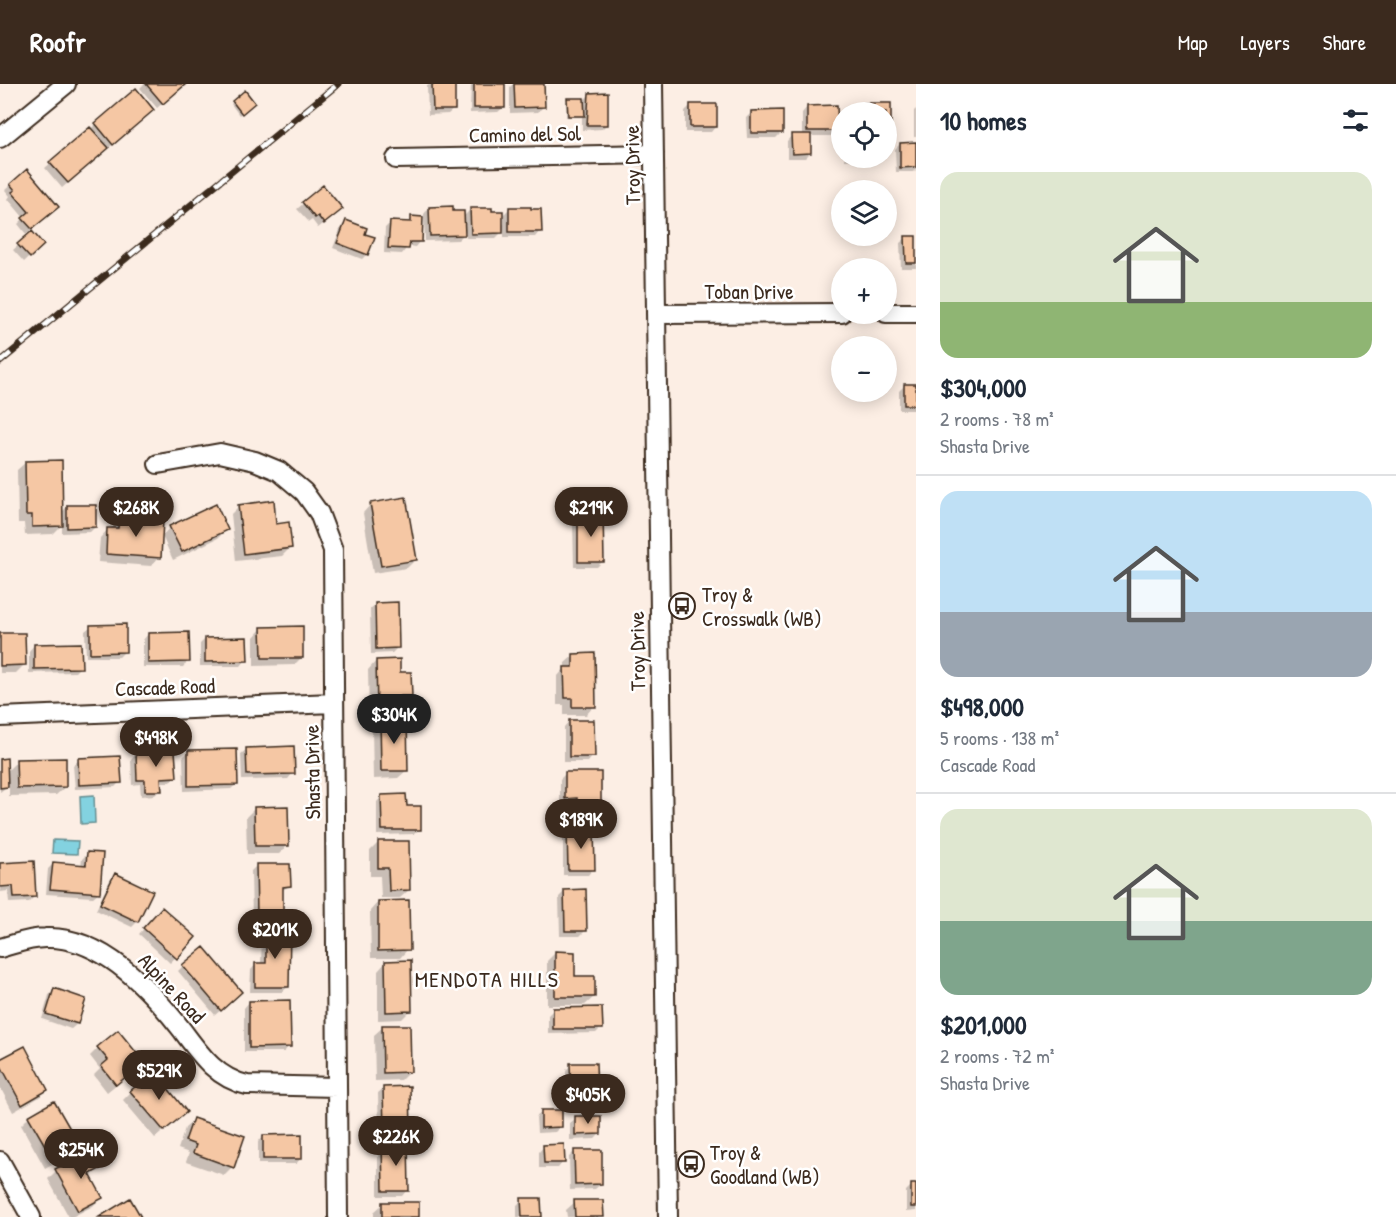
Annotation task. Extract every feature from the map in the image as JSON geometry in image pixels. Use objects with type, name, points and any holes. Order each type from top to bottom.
[{"type":"street","points":[[0,138],[66,84]]},
{"type":"street","name":"Troy Drive","points":[[653,84],[668,1217]]},
{"type":"street","name":"Camino del Sol","points":[[396,159],[654,154]]},
{"type":"street","points":[[897,313],[916,313]]},
{"type":"street","name":"Toban Drive","points":[[656,314],[831,314]]},
{"type":"street","name":"Shasta Drive","points":[[158,464],[220,453],[255,461],[279,471],[304,492],[319,513],[333,550],[338,1217]]},
{"type":"street","name":"Cascade Road","points":[[0,717],[333,704]]},
{"type":"street","name":"Alpine Road","points":[[0,948],[44,938],[58,938],[103,954],[139,981],[206,1061],[237,1083],[337,1087]]},
{"type":"street","points":[[0,1161],[31,1217]]},
{"type":"water","points":[[94,795],[95,823],[81,824],[80,796]]},
{"type":"water","points":[[53,840],[78,841],[77,854],[52,853]]},
{"type":"building","points":[[146,84],[186,84],[163,104]]},
{"type":"building","points":[[432,84],[455,84],[455,110],[433,110]]},
{"type":"building","points":[[474,84],[505,84],[505,108],[474,108]]},
{"type":"building","points":[[514,84],[544,84],[545,107],[515,108]]},
{"type":"building","points":[[136,88],[154,110],[113,145],[95,123]]},
{"type":"building","points":[[245,90],[255,103],[242,114],[232,101]]},
{"type":"building","points":[[608,92],[608,125],[587,125],[589,93]]},
{"type":"building","points":[[567,98],[584,98],[585,116],[568,116]]},
{"type":"building","points":[[690,104],[717,104],[717,127],[690,127]]},
{"type":"building","points":[[831,105],[831,131],[807,131],[807,106]]},
{"type":"building","points":[[783,110],[783,133],[751,133],[751,111]]},
{"type":"building","points":[[90,127],[109,148],[68,183],[49,162]]},
{"type":"building","points":[[791,134],[811,134],[811,153],[792,154]]},
{"type":"building","points":[[916,142],[916,167],[900,168],[900,143]]},
{"type":"building","points":[[27,169],[59,207],[32,229],[22,218],[29,212],[12,192],[15,190],[10,184]]},
{"type":"building","points":[[323,185],[343,209],[324,224],[318,216],[315,218],[302,202]]},
{"type":"building","points":[[453,206],[453,211],[464,211],[465,235],[430,236],[429,207]]},
{"type":"building","points":[[509,207],[541,209],[542,232],[509,232]]},
{"type":"building","points":[[470,208],[492,208],[492,211],[503,211],[503,233],[471,234]]},
{"type":"building","points":[[411,216],[423,217],[422,242],[410,242],[409,249],[388,248],[390,221],[411,222]]},
{"type":"building","points":[[346,220],[367,228],[365,234],[375,237],[368,255],[337,243]]},
{"type":"building","points":[[32,231],[44,245],[30,258],[17,244]]},
{"type":"building","points":[[905,236],[916,236],[916,263],[906,263]]},
{"type":"building","points":[[904,384],[916,384],[916,405],[904,405]]},
{"type":"building","points":[[62,460],[63,526],[32,527],[32,515],[26,515],[25,461]]},
{"type":"building","points":[[406,497],[417,560],[381,566],[370,503]]},
{"type":"building","points":[[274,500],[276,524],[289,522],[292,548],[244,554],[238,505]]},
{"type":"building","points":[[216,504],[228,530],[182,552],[169,526]]},
{"type":"building","points":[[67,505],[96,505],[96,527],[67,528]]},
{"type":"building","points":[[578,514],[603,514],[604,562],[578,562]]},
{"type":"building","points":[[119,518],[163,520],[161,558],[106,554],[107,528],[118,528]]},
{"type":"building","points":[[398,602],[399,648],[376,649],[375,603]]},
{"type":"building","points":[[126,624],[126,652],[90,653],[90,625]]},
{"type":"building","points":[[303,626],[303,658],[262,658],[261,627]]},
{"type":"building","points":[[189,632],[190,662],[148,663],[148,633]]},
{"type":"building","points":[[0,633],[25,633],[26,665],[0,666]]},
{"type":"building","points":[[247,637],[248,661],[205,662],[205,638]]},
{"type":"building","points":[[81,643],[82,668],[34,669],[34,644]]},
{"type":"building","points":[[595,653],[596,707],[572,707],[572,698],[565,698],[564,667],[573,667],[573,654]]},
{"type":"building","points":[[400,659],[400,672],[411,672],[412,696],[401,696],[402,709],[377,710],[376,660]]},
{"type":"building","points":[[380,718],[407,718],[408,771],[381,771]]},
{"type":"building","points":[[569,720],[594,720],[595,757],[569,757]]},
{"type":"building","points":[[294,746],[295,774],[247,775],[246,748]]},
{"type":"building","points":[[237,749],[238,785],[188,786],[188,750]]},
{"type":"building","points":[[175,751],[177,777],[161,778],[162,791],[145,791],[145,780],[137,780],[136,753]]},
{"type":"building","points":[[120,756],[122,783],[79,785],[78,758]]},
{"type":"building","points":[[7,758],[8,787],[0,788],[0,759]]},
{"type":"building","points":[[66,758],[66,787],[17,788],[16,759]]},
{"type":"building","points":[[565,772],[601,772],[601,809],[577,809],[577,798],[565,799]]},
{"type":"building","points":[[406,794],[407,806],[421,806],[421,830],[382,830],[381,795]]},
{"type":"building","points":[[288,806],[289,846],[255,846],[254,807]]},
{"type":"building","points":[[594,829],[595,870],[568,870],[567,830]]},
{"type":"building","points":[[378,841],[409,841],[410,890],[389,891],[388,868],[378,868]]},
{"type":"building","points":[[87,852],[103,853],[100,893],[50,889],[53,862],[86,865]]},
{"type":"building","points":[[34,861],[36,897],[14,898],[13,886],[0,887],[0,863]]},
{"type":"building","points":[[256,864],[290,864],[291,886],[283,887],[283,915],[257,915]]},
{"type":"building","points":[[115,873],[153,891],[138,922],[100,904]]},
{"type":"building","points":[[586,889],[587,931],[565,931],[564,890]]},
{"type":"building","points":[[409,900],[410,950],[378,951],[378,901]]},
{"type":"building","points":[[162,907],[196,937],[177,959],[143,928]]},
{"type":"building","points":[[266,928],[290,928],[289,987],[255,987],[255,963],[266,963]]},
{"type":"building","points":[[204,947],[242,992],[221,1011],[182,965]]},
{"type":"building","points":[[555,951],[575,952],[575,976],[595,976],[595,997],[555,997]]},
{"type":"building","points":[[411,960],[412,1011],[386,1012],[385,961]]},
{"type":"building","points":[[54,988],[86,999],[78,1024],[46,1014]]},
{"type":"building","points":[[290,1000],[291,1047],[249,1048],[249,1001]]},
{"type":"building","points":[[602,1007],[603,1029],[553,1029],[553,1008]]},
{"type":"building","points":[[382,1025],[410,1025],[411,1072],[383,1073]]},
{"type":"building","points":[[118,1030],[144,1062],[116,1085],[101,1066],[108,1060],[97,1047]]},
{"type":"building","points":[[25,1046],[48,1090],[22,1105],[0,1064],[0,1059]]},
{"type":"building","points":[[570,1063],[596,1063],[597,1091],[571,1091]]},
{"type":"building","points":[[154,1071],[187,1112],[164,1131],[130,1091]]},
{"type":"building","points":[[410,1086],[411,1132],[384,1133],[383,1087]]},
{"type":"building","points":[[54,1101],[80,1146],[54,1161],[28,1116]]},
{"type":"building","points":[[541,1110],[562,1110],[562,1127],[541,1128]]},
{"type":"building","points":[[575,1116],[601,1116],[601,1134],[575,1135]]},
{"type":"building","points":[[193,1118],[245,1136],[234,1168],[193,1153],[196,1145],[185,1141]]},
{"type":"building","points":[[302,1134],[302,1159],[263,1159],[263,1135]]},
{"type":"building","points":[[408,1142],[409,1191],[383,1191],[382,1143]]},
{"type":"building","points":[[564,1144],[565,1163],[544,1163],[543,1145]]},
{"type":"building","points":[[90,1150],[100,1169],[90,1174],[103,1198],[78,1211],[55,1169]]},
{"type":"building","points":[[574,1150],[602,1150],[602,1184],[575,1185]]},
{"type":"building","points":[[911,1184],[916,1184],[916,1207],[911,1207]]},
{"type":"building","points":[[130,1198],[141,1217],[99,1217]]},
{"type":"building","points":[[521,1198],[541,1198],[542,1217],[522,1217]]},
{"type":"building","points":[[574,1200],[603,1200],[604,1217],[575,1217]]},
{"type":"building","points":[[382,1202],[419,1202],[419,1217],[382,1217]]},
{"type":"railway","points":[[0,362],[338,84]]},
{"type":"place","name":"Troy & Crosswalk (WB)","points":[[682,606]]},
{"type":"place","name":"Troy & Goodland (WB)","points":[[691,1164]]},
{"type":"district","name":"MENDOTA HILLS","points":[[487,979]]}]
